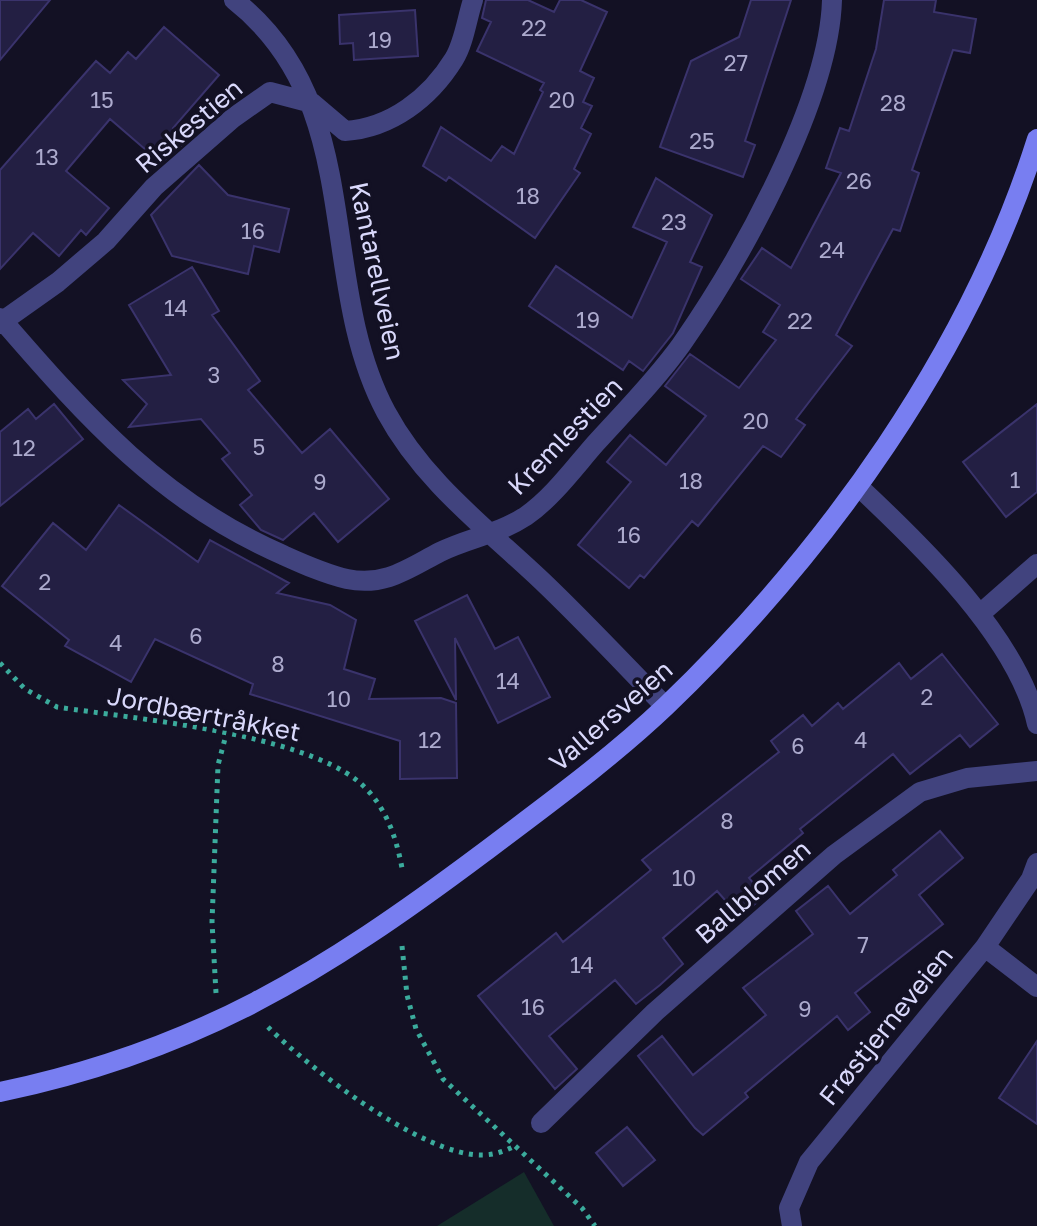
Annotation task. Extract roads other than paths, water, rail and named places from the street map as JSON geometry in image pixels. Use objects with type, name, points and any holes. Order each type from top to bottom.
[{"type":"main road","name":"Vallersveien","points":[[0,1092],[105,1064],[221,1022],[335,959],[564,792],[665,706],[779,585],[858,486],[906,412],[972,295],[1006,223],[1037,139]]},
{"type":"street","name":"Kantarellveien","points":[[234,0],[284,53],[312,103],[330,169],[363,349],[384,408],[406,448],[439,486],[544,583],[665,706]]},
{"type":"street","name":"Riskestien","points":[[1,321],[58,282],[106,241],[154,187],[233,118],[270,92],[312,103],[345,131],[366,130],[421,101],[456,57],[473,0]]},
{"type":"street","name":"Kremlestien","points":[[1,321],[84,414],[125,454],[198,511],[286,557],[348,579],[379,581],[404,574],[442,551],[492,535],[527,515],[636,403],[688,333],[733,262],[785,163],[825,55],[832,0]]},
{"type":"street","points":[[858,486],[894,520],[980,614],[1031,699],[1037,724]]},
{"type":"street","points":[[980,614],[1037,564]]},
{"type":"street","name":"Ballblomen","points":[[541,1123],[655,1012],[726,949],[834,855],[920,792],[967,778],[1037,771]]},
{"type":"street","name":"Frøstjerneveien","points":[[792,1226],[789,1208],[809,1162],[985,947],[1031,879],[1037,863]]},
{"type":"street","points":[[985,947],[1037,987]]}]
